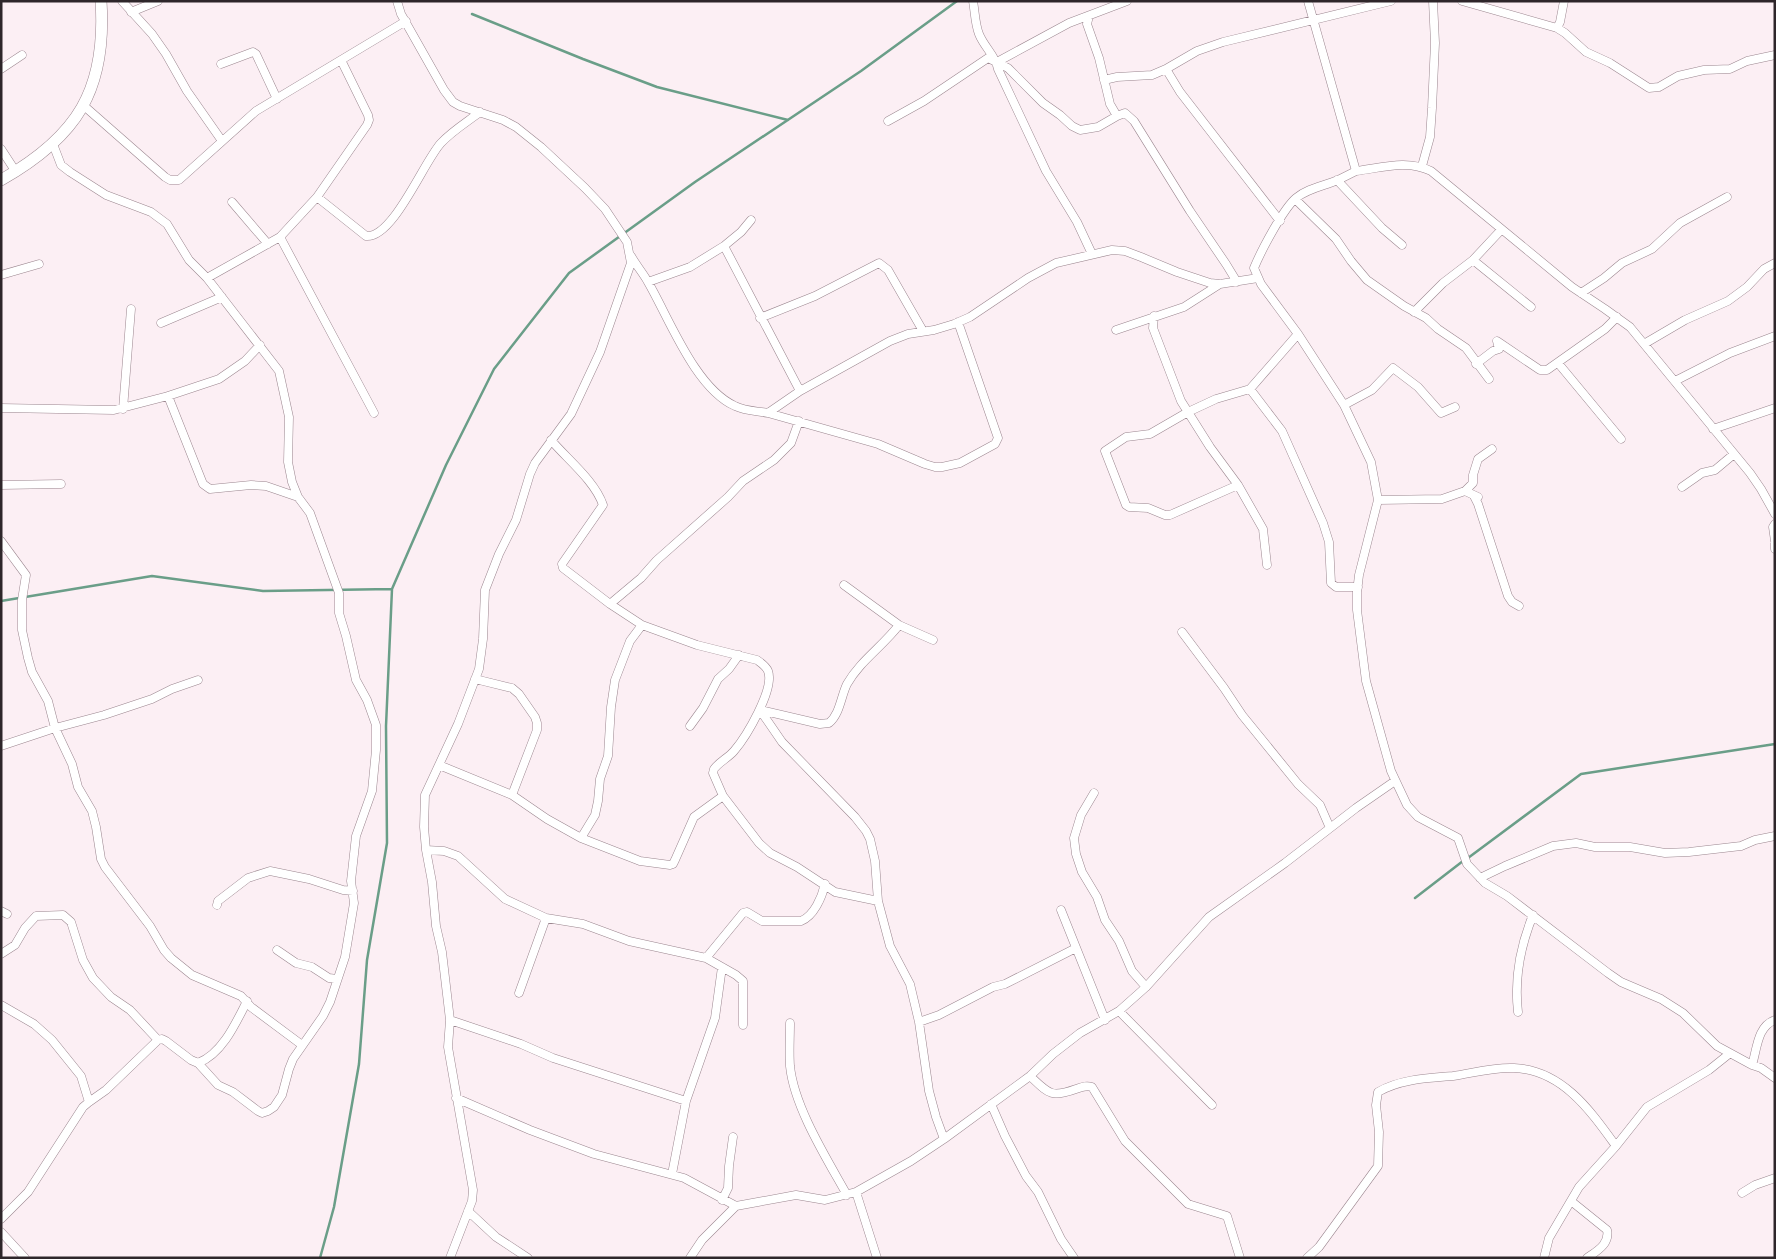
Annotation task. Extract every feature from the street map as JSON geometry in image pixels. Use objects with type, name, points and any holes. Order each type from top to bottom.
[{"type":"main road","points":[[1,180],[39,156],[57,140],[74,121],[83,105],[93,84],[100,59],[103,28],[101,1]]},
{"type":"street","points":[[122,1],[157,41],[187,92],[222,141]]},
{"type":"street","points":[[131,12],[158,1]]},
{"type":"street","points":[[397,1],[444,90],[453,102],[504,120],[516,127],[541,147],[605,209],[625,239],[630,255],[648,282],[698,373],[722,398],[734,406],[800,421],[878,444],[935,467],[960,463],[995,444],[998,438],[958,322]]},
{"type":"street","points":[[973,1],[979,34],[986,50],[997,62],[998,69],[1046,171],[1077,222],[1092,254]]},
{"type":"street","points":[[997,62],[1069,23],[1127,1]]},
{"type":"street","points":[[1308,1],[1356,171]]},
{"type":"street","points":[[1104,80],[1152,75],[1166,70],[1197,51],[1223,42],[1391,1]]},
{"type":"street","points":[[1422,166],[1430,137],[1432,108],[1435,43],[1433,1]]},
{"type":"street","points":[[1462,1],[1557,28],[1586,52],[1610,63],[1649,88],[1659,87],[1678,76],[1704,70],[1730,69],[1746,61],[1775,55]]},
{"type":"street","points":[[1557,28],[1562,17],[1564,1]]},
{"type":"street","points":[[1089,16],[1087,24],[1099,58],[1110,104],[1117,116]]},
{"type":"street","points":[[83,105],[170,180],[179,180],[256,111],[406,21]]},
{"type":"street","points":[[221,64],[253,52],[256,54],[276,99]]},
{"type":"street","points":[[1,69],[22,55]]},
{"type":"street","points":[[888,121],[924,101],[988,58],[1008,68],[1017,79],[1043,102],[1072,126],[1080,130],[1098,127],[1125,113],[1134,121],[1179,195],[1237,282]]},
{"type":"street","points":[[207,278],[280,237],[317,197],[369,120],[341,60]]},
{"type":"street","points":[[1166,70],[1180,92],[1280,221]]},
{"type":"street","points":[[317,197],[366,236],[378,234],[392,221],[440,144],[480,112]]},
{"type":"street","points":[[1,1219],[28,1192],[83,1107],[114,1082],[158,1040],[166,1041],[198,1063],[218,1085],[233,1092],[258,1111],[262,1112],[274,1107],[282,1095],[289,1069],[330,1002],[345,957],[354,903],[351,881],[356,836],[372,791],[376,750],[376,725],[367,700],[356,680],[339,613],[339,592],[310,513],[298,496],[292,482],[288,462],[289,417],[279,371],[207,278],[189,260],[174,234],[162,219],[136,205],[106,195],[62,166],[57,140]]},
{"type":"street","points":[[1,149],[16,172]]},
{"type":"street","points":[[1775,514],[1762,489],[1630,327],[1581,293],[1501,230],[1431,171],[1422,166],[1410,164],[1356,171],[1295,198],[1260,254],[1254,268],[1258,278],[1298,334],[1344,406],[1371,462],[1378,500],[1359,575],[1358,610],[1366,681],[1390,771],[1407,805],[1418,817],[1458,838],[1467,864],[1480,878],[1532,914],[1614,977],[1661,999],[1683,1013],[1717,1046],[1729,1054],[1761,1068],[1775,1078]]},
{"type":"street","points":[[1337,180],[1382,228],[1402,245]]},
{"type":"street","points":[[1581,293],[1622,263],[1652,249],[1662,242],[1680,223],[1727,197]]},
{"type":"street","points":[[1295,198],[1336,239],[1351,261],[1368,280],[1414,312],[1426,318],[1438,329],[1466,348],[1476,364],[1489,379]]},
{"type":"street","points":[[232,202],[268,244]]},
{"type":"street","points":[[648,282],[690,266],[724,246],[741,232],[751,220]]},
{"type":"street","points":[[1414,312],[1443,283],[1473,260],[1501,230]]},
{"type":"street","points":[[280,237],[374,413]]},
{"type":"street","points":[[724,246],[760,318],[800,391]]},
{"type":"street","points":[[768,413],[800,391],[890,341],[908,334],[922,332],[970,317],[1056,263],[1112,250],[1125,251],[1210,283],[1220,284],[1258,278]]},
{"type":"street","points":[[450,1258],[472,1201],[473,1190],[448,1047],[450,1020],[442,952],[436,926],[432,882],[426,850],[424,827],[425,795],[475,679],[482,653],[486,590],[499,554],[519,513],[535,463],[577,403],[600,352],[628,272],[630,255]]},
{"type":"street","points":[[1473,260],[1531,307]]},
{"type":"street","points":[[1644,344],[1685,320],[1728,301],[1747,287],[1764,269],[1775,263]]},
{"type":"street","points":[[1,275],[39,264]]},
{"type":"street","points":[[760,318],[815,296],[879,264],[888,270],[922,332]]},
{"type":"street","points":[[1116,330],[1184,307],[1220,284]]},
{"type":"street","points":[[161,323],[222,297]]},
{"type":"street","points":[[122,408],[131,309]]},
{"type":"street","points":[[1154,316],[1152,328],[1181,401],[1210,447],[1238,485],[1263,529],[1266,565]]},
{"type":"street","points":[[1476,364],[1493,351],[1499,349],[1497,341],[1540,370],[1547,370],[1605,329],[1617,317]]},
{"type":"street","points":[[1238,485],[1170,515],[1165,515],[1148,508],[1132,508],[1126,505],[1105,451],[1106,448],[1126,438],[1150,434],[1188,412],[1216,399],[1250,389],[1298,334]]},
{"type":"street","points":[[1675,381],[1730,353],[1775,336]]},
{"type":"street","points":[[1,408],[114,410],[168,396],[219,379],[245,361],[260,345]]},
{"type":"street","points":[[1558,363],[1620,440]]},
{"type":"street","points":[[1344,406],[1372,390],[1393,368],[1418,387],[1441,413],[1455,407]]},
{"type":"street","points":[[1250,389],[1282,431],[1323,523],[1329,542],[1330,583],[1336,587],[1358,587]]},
{"type":"street","points":[[168,396],[202,484],[205,487],[210,489],[251,485],[266,486],[298,496]]},
{"type":"street","points":[[1713,429],[1775,408]]},
{"type":"street","points":[[610,604],[641,578],[657,560],[728,497],[743,481],[774,460],[791,443],[800,421]]},
{"type":"street","points":[[551,440],[590,482],[603,505],[562,564],[564,568],[610,604],[642,625],[696,645],[757,660],[768,671],[769,680],[760,710],[746,736],[733,754],[714,769],[723,796],[759,843],[770,853],[836,892],[878,901]]},
{"type":"street","points":[[1378,500],[1442,499],[1465,491],[1474,483],[1473,475],[1478,459],[1492,449]]},
{"type":"street","points":[[1682,487],[1702,474],[1715,470],[1734,454]]},
{"type":"street","points":[[1,485],[61,484]]},
{"type":"street","points":[[1465,491],[1478,497],[1474,496],[1508,596],[1512,602],[1520,606]]},
{"type":"street","points":[[1775,524],[1773,527],[1775,550]]},
{"type":"street","points":[[1,541],[26,575],[21,610],[24,643],[32,672],[48,701],[55,728],[72,764],[78,787],[92,811],[101,859],[105,867],[150,926],[171,958],[192,974],[234,992],[302,1045]]},
{"type":"street","points":[[844,584],[899,625],[933,640]]},
{"type":"street","points":[[581,838],[595,815],[600,779],[608,756],[611,707],[615,680],[630,642],[642,625]]},
{"type":"street","points":[[760,710],[820,724],[829,723],[836,715],[847,684],[856,670],[888,639],[899,625]]},
{"type":"street","points":[[1182,632],[1242,715],[1298,784],[1320,805],[1330,828]]},
{"type":"street","points":[[690,726],[703,708],[718,679],[729,670],[739,656]]},
{"type":"street","points":[[475,679],[512,688],[519,694],[537,723],[537,730],[512,795]]},
{"type":"street","points":[[1,746],[152,699],[172,689],[198,680]]},
{"type":"street","points":[[760,710],[782,742],[855,817],[870,839],[878,901],[890,946],[910,984],[919,1022],[929,1091],[944,1139]]},
{"type":"street","points":[[439,765],[512,795],[547,819],[581,838],[640,861],[670,865],[676,860],[694,817],[723,796]]},
{"type":"street","points":[[690,1258],[702,1240],[736,1206],[785,1196],[826,1200],[847,1195],[856,1192],[911,1161],[944,1139],[1030,1076],[1053,1054],[1080,1033],[1119,1010],[1146,987],[1209,917],[1286,863],[1330,828],[1395,782]]},
{"type":"street","points":[[1094,793],[1081,815],[1074,838],[1076,854],[1082,872],[1097,897],[1105,920],[1119,941],[1132,971],[1146,987]]},
{"type":"street","points":[[1480,878],[1553,846],[1576,843],[1595,847],[1630,847],[1665,853],[1689,852],[1741,846],[1755,840],[1775,836]]},
{"type":"street","points":[[426,850],[444,851],[458,856],[505,899],[546,918],[583,924],[629,941],[706,958],[736,974],[743,981],[743,1025]]},
{"type":"street","points":[[217,905],[218,901],[248,878],[270,870],[353,891]]},
{"type":"street","points":[[706,958],[743,913],[747,912],[762,921],[805,920],[809,917],[822,896],[825,884]]},
{"type":"street","points":[[1061,910],[1104,1020]]},
{"type":"street","points":[[1518,1012],[1516,996],[1519,954],[1532,914]]},
{"type":"street","points":[[1,954],[14,945],[25,928],[36,916],[63,915],[71,922],[83,960],[93,978],[112,997],[130,1010],[158,1040]]},
{"type":"street","points":[[519,993],[546,918]]},
{"type":"street","points":[[919,1022],[939,1015],[988,989],[1004,984],[1076,948]]},
{"type":"street","points":[[278,950],[296,963],[312,967],[329,978],[337,979]]},
{"type":"street","points":[[672,1174],[686,1100],[715,1018],[722,967]]},
{"type":"street","points":[[198,1063],[207,1060],[216,1051],[228,1035],[247,1001]]},
{"type":"street","points":[[1,1006],[34,1024],[52,1040],[82,1076],[89,1102]]},
{"type":"street","points":[[1119,1010],[1212,1105]]},
{"type":"street","points":[[450,1020],[522,1044],[553,1058],[686,1100]]},
{"type":"street","points":[[1752,1065],[1759,1035],[1769,1022],[1775,1020]]},
{"type":"street","points":[[790,1023],[790,1066],[795,1089],[807,1120],[847,1195]]},
{"type":"street","points":[[1544,1258],[1549,1238],[1578,1188],[1616,1146],[1647,1107],[1709,1070],[1729,1054]]},
{"type":"street","points":[[1307,1258],[1319,1247],[1378,1166],[1379,1141],[1376,1105],[1378,1092],[1385,1088],[1419,1080],[1493,1069],[1513,1068],[1532,1070],[1549,1076],[1580,1099],[1589,1108],[1616,1146]]},
{"type":"street","points":[[1030,1076],[1044,1089],[1059,1095],[1085,1086],[1092,1087],[1125,1141],[1188,1204],[1228,1216],[1240,1258]]},
{"type":"street","points":[[456,1098],[530,1130],[594,1154],[684,1178],[736,1206]]},
{"type":"street","points":[[991,1104],[1026,1176],[1038,1192],[1061,1239],[1074,1258]]},
{"type":"street","points":[[722,1200],[728,1188],[733,1137]]},
{"type":"street","points":[[1742,1193],[1775,1178]]},
{"type":"street","points":[[856,1192],[876,1258]]},
{"type":"street","points":[[1571,1200],[1606,1230],[1608,1234],[1602,1247],[1587,1258]]},
{"type":"street","points":[[468,1210],[496,1237],[528,1258]]},
{"type":"street","points":[[1,1232],[25,1258]]},
{"type":"waterway","points":[[320,1258],[334,1207],[359,1064],[367,960],[387,843],[386,726],[392,589],[446,465],[494,369],[569,273],[695,182],[861,71],[957,1]]},
{"type":"waterway","points":[[472,14],[657,87],[788,120]]},
{"type":"waterway","points":[[1,601],[152,576],[263,591],[392,589]]},
{"type":"waterway","points":[[1468,858],[1581,774],[1775,744]]},
{"type":"waterway","points":[[1415,898],[1463,861]]}]
